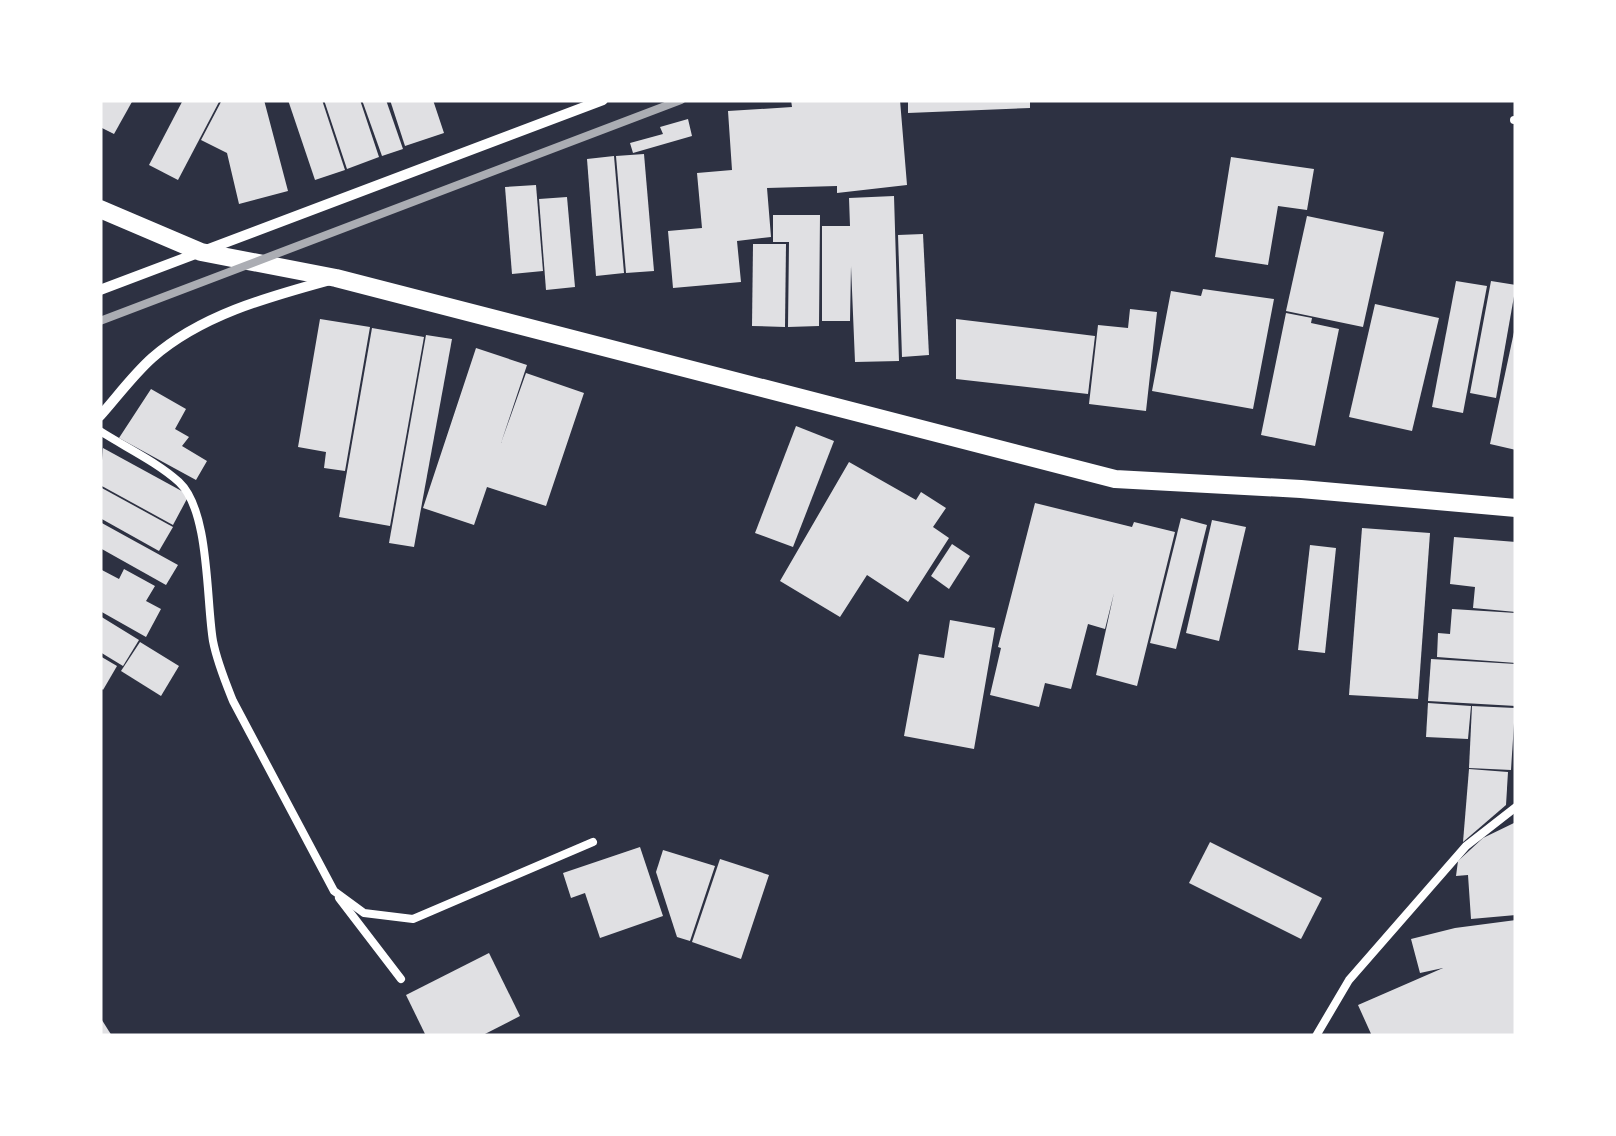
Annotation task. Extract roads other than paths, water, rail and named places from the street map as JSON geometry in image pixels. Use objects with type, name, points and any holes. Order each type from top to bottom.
[{"type":"street","points":[[100,290],[603,100]]},
{"type":"street","points":[[100,209],[201,252],[336,278],[1115,479],[1300,489],[1516,508]]},
{"type":"street","points":[[100,416],[150,359],[187,331],[269,296],[336,278]]},
{"type":"lane","points":[[100,430],[178,482],[190,497],[198,522],[214,644],[233,701],[334,891],[401,980]]},
{"type":"lane","points":[[1316,1036],[1349,980],[1466,846],[1516,807]]},
{"type":"lane","points":[[334,891],[364,913],[414,919],[592,842]]},
{"type":"railway","points":[[100,321],[681,100]]}]
